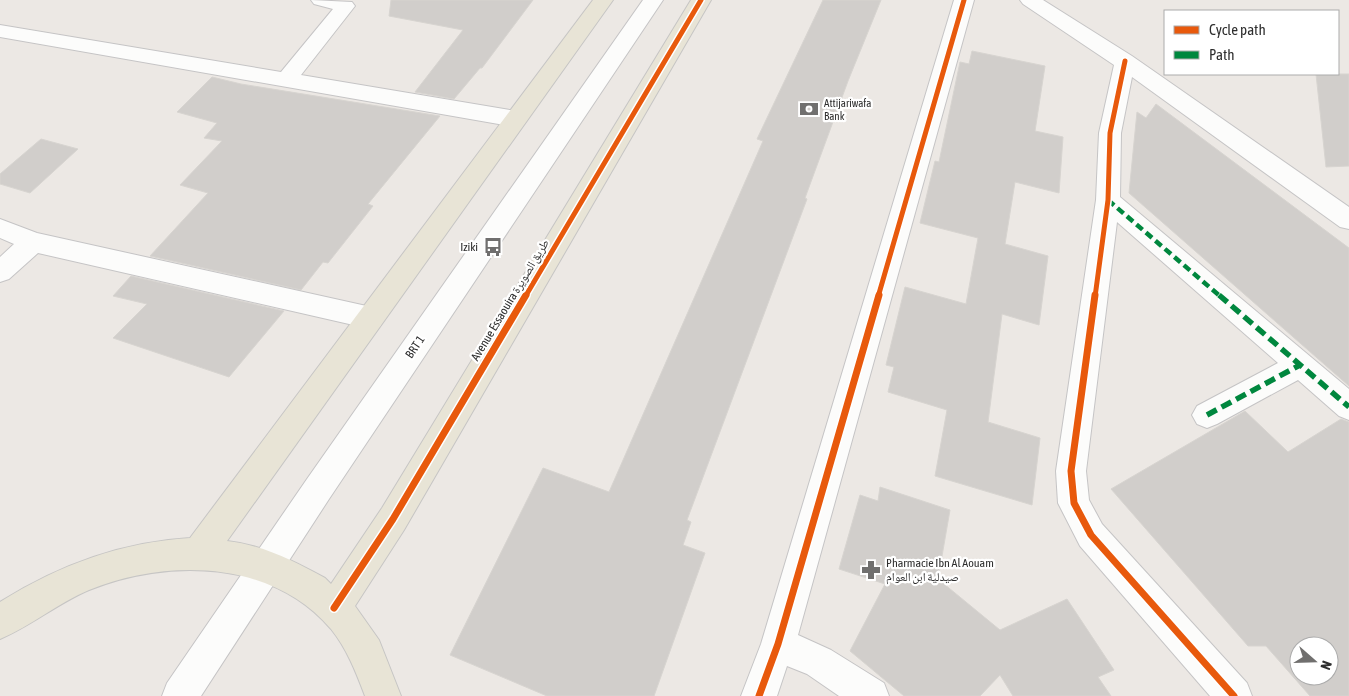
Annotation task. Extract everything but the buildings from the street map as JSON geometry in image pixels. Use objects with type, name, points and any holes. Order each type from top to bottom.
[{"type":"main road","points":[[198,554],[602,0]]},
{"type":"main road","name":"Avenue Essaouira طريق الصويرة","points":[[334,608],[393,519],[701,0]]},
{"type":"main road","points":[[0,622],[53,590],[112,566],[169,554],[233,556],[267,564],[296,578],[322,596],[334,608],[362,646],[382,696]]},
{"type":"street","points":[[286,80],[344,9],[341,3],[321,0]]},
{"type":"street","name":"BRT 1","points":[[180,696],[267,564],[653,0]]},
{"type":"street","points":[[758,696],[778,644],[964,0]]},
{"type":"street","points":[[1030,0],[1125,61],[1246,144],[1349,220]]},
{"type":"street","points":[[0,30],[516,118]]},
{"type":"street","points":[[1125,61],[1110,133],[1108,200],[1071,471],[1074,502],[1091,535],[1234,696]]},
{"type":"street","points":[[1108,200],[1349,407]]},
{"type":"street","points":[[0,228],[33,242],[370,318]]},
{"type":"street","points":[[0,272],[33,242]]},
{"type":"street","points":[[1207,415],[1300,365]]},
{"type":"street","points":[[778,644],[819,662],[871,696]]},
{"type":"marked path","points":[[1108,200],[1349,407]]},
{"type":"marked path","points":[[1207,415],[1300,365]]},
{"type":"cycle path","points":[[334,608],[393,519],[701,0]]},
{"type":"cycle path","points":[[759,696],[778,644],[964,0]]},
{"type":"cycle path","points":[[1125,61],[1110,133],[1108,200],[1071,471],[1074,503],[1091,535],[1234,696]]},
{"type":"place","name":"Attijariwafa Bank","points":[[809,109]]},
{"type":"place","name":"Iziki","points":[[493,247]]},
{"type":"place","name":"Pharmacie Ibn Al Aouam صيدلية ابن العوام","points":[[871,570]]}]
